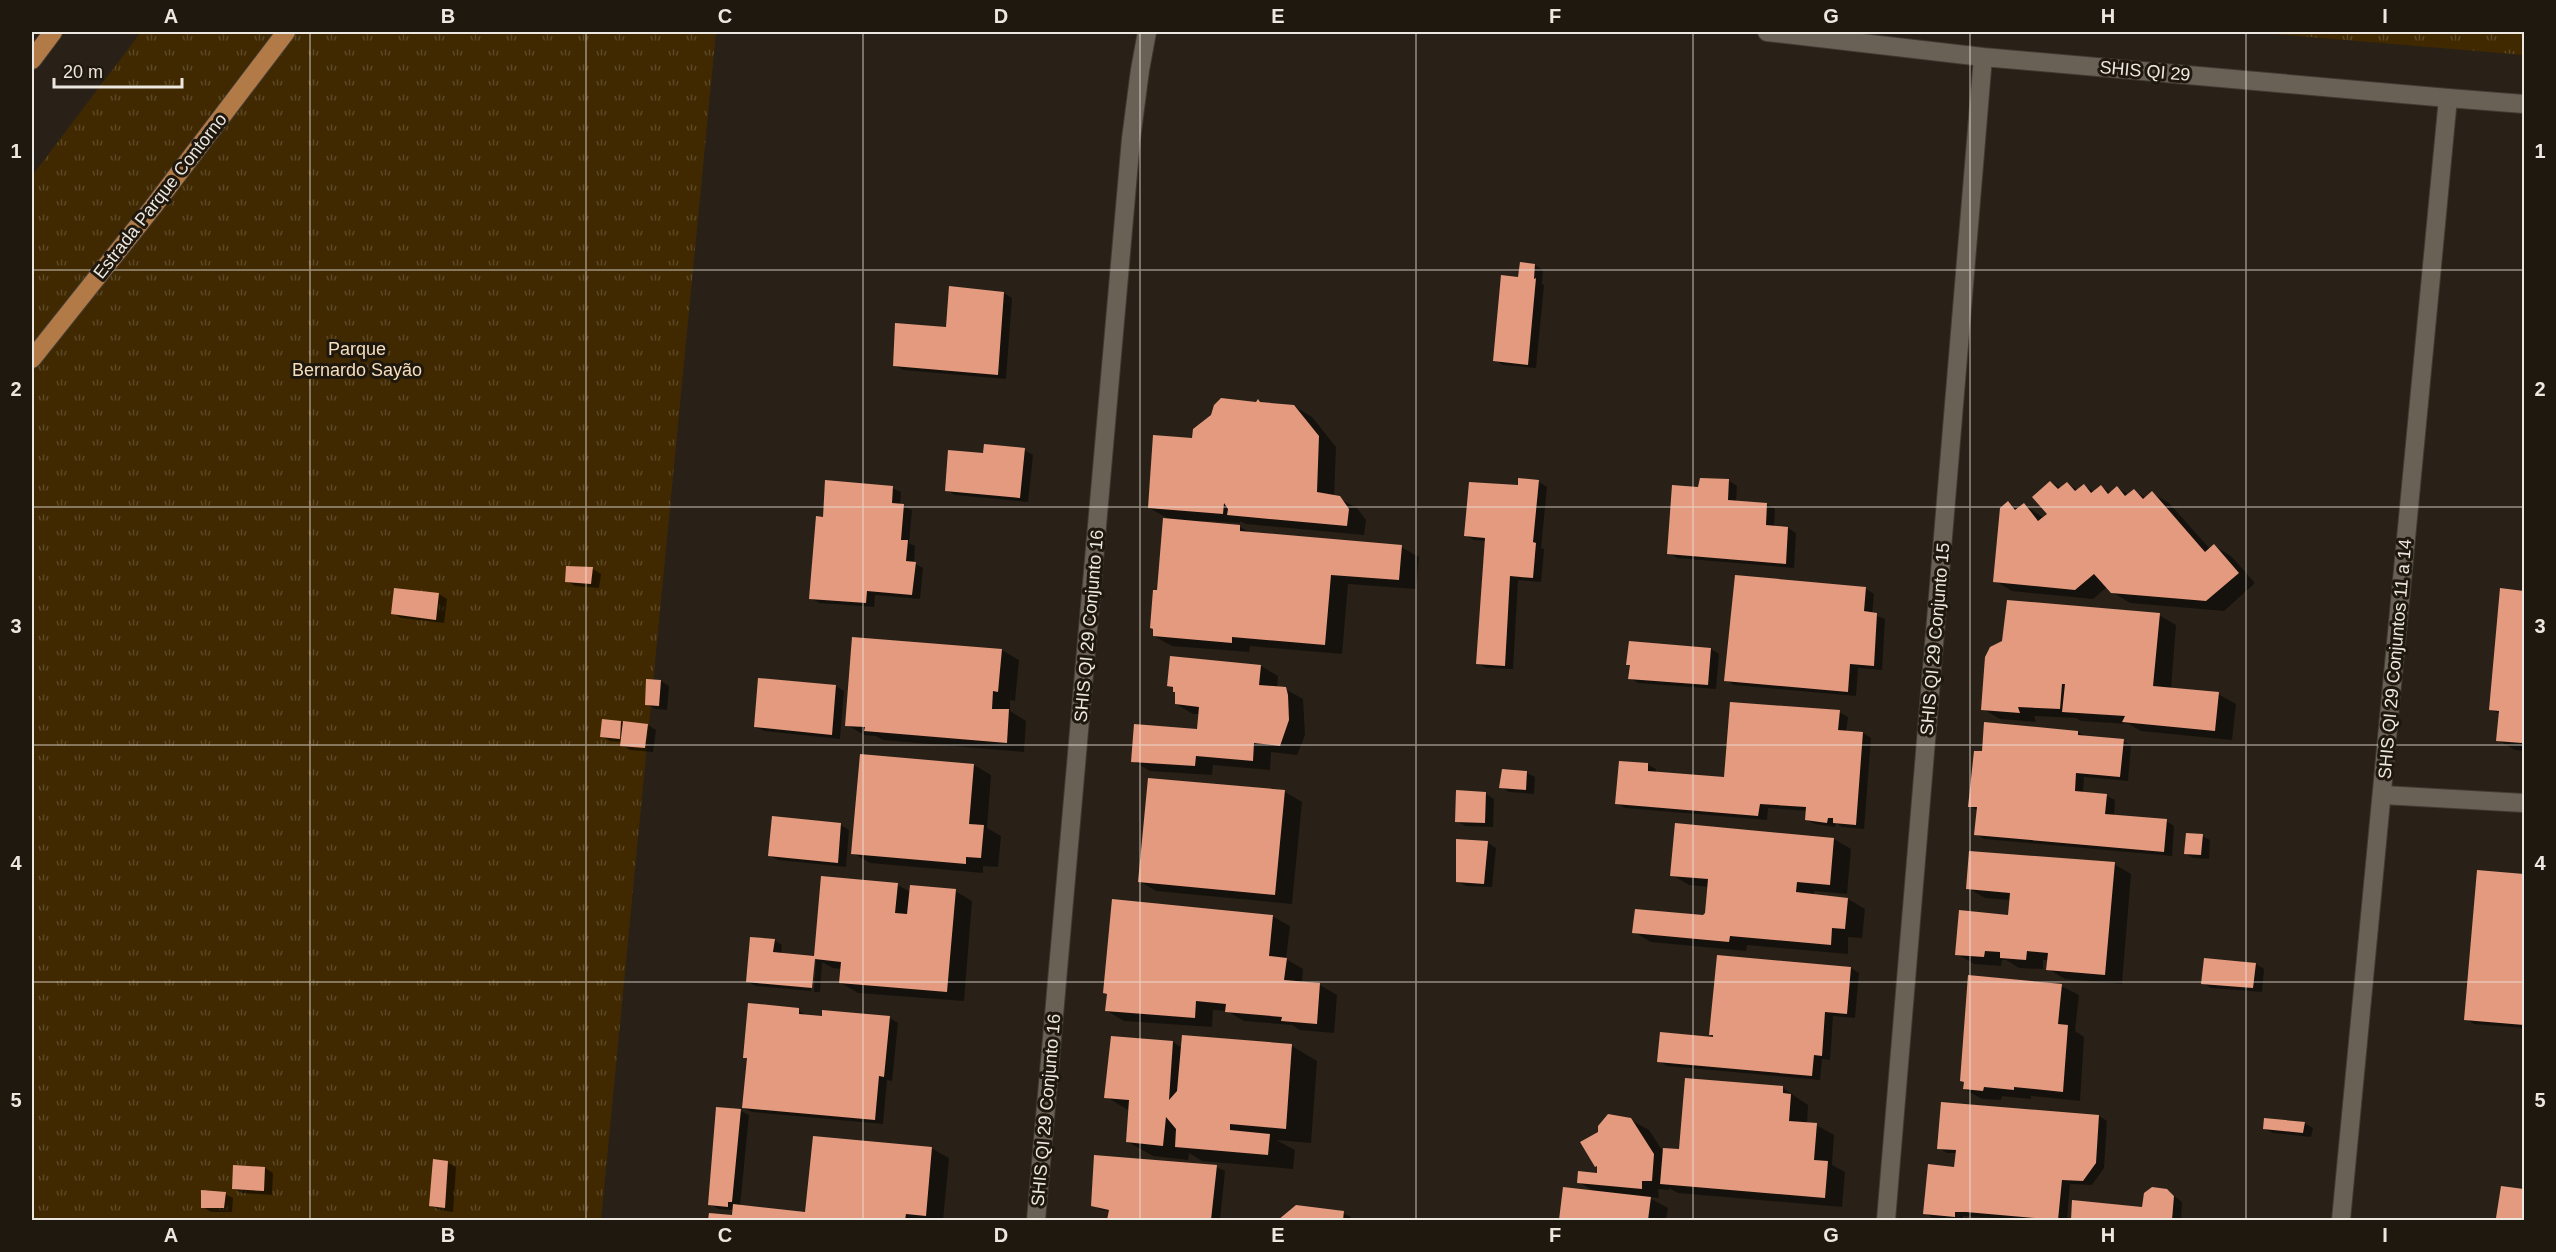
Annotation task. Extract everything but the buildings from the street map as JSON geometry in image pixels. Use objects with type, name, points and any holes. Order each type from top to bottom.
[{"type":"main road","points":[[32,60],[53,32]]},
{"type":"main road","name":"Estrada Parque Contorno","points":[[32,359],[153,207],[286,32]]},
{"type":"street","name":"SHIS QI 29 Conjunto 16","points":[[1036,1221],[1131,139],[1147,32]]},
{"type":"street","name":"SHIS QI 29","points":[[1767,32],[1983,57],[2524,105]]},
{"type":"street","name":"SHIS QI 29 Conjunto 15","points":[[1886,1221],[1983,57]]},
{"type":"street","name":"SHIS QI 29 Conjuntos 11 a 14","points":[[2341,1221],[2448,98]]},
{"type":"street","points":[[2383,795],[2524,803]]},
{"type":"green space","name":"Parque Bernardo Sayão","points":[[141,32],[716,32],[601,1220],[32,1220],[32,176]]},
{"type":"green space","points":[[2250,32],[2524,32],[2524,55]]}]
